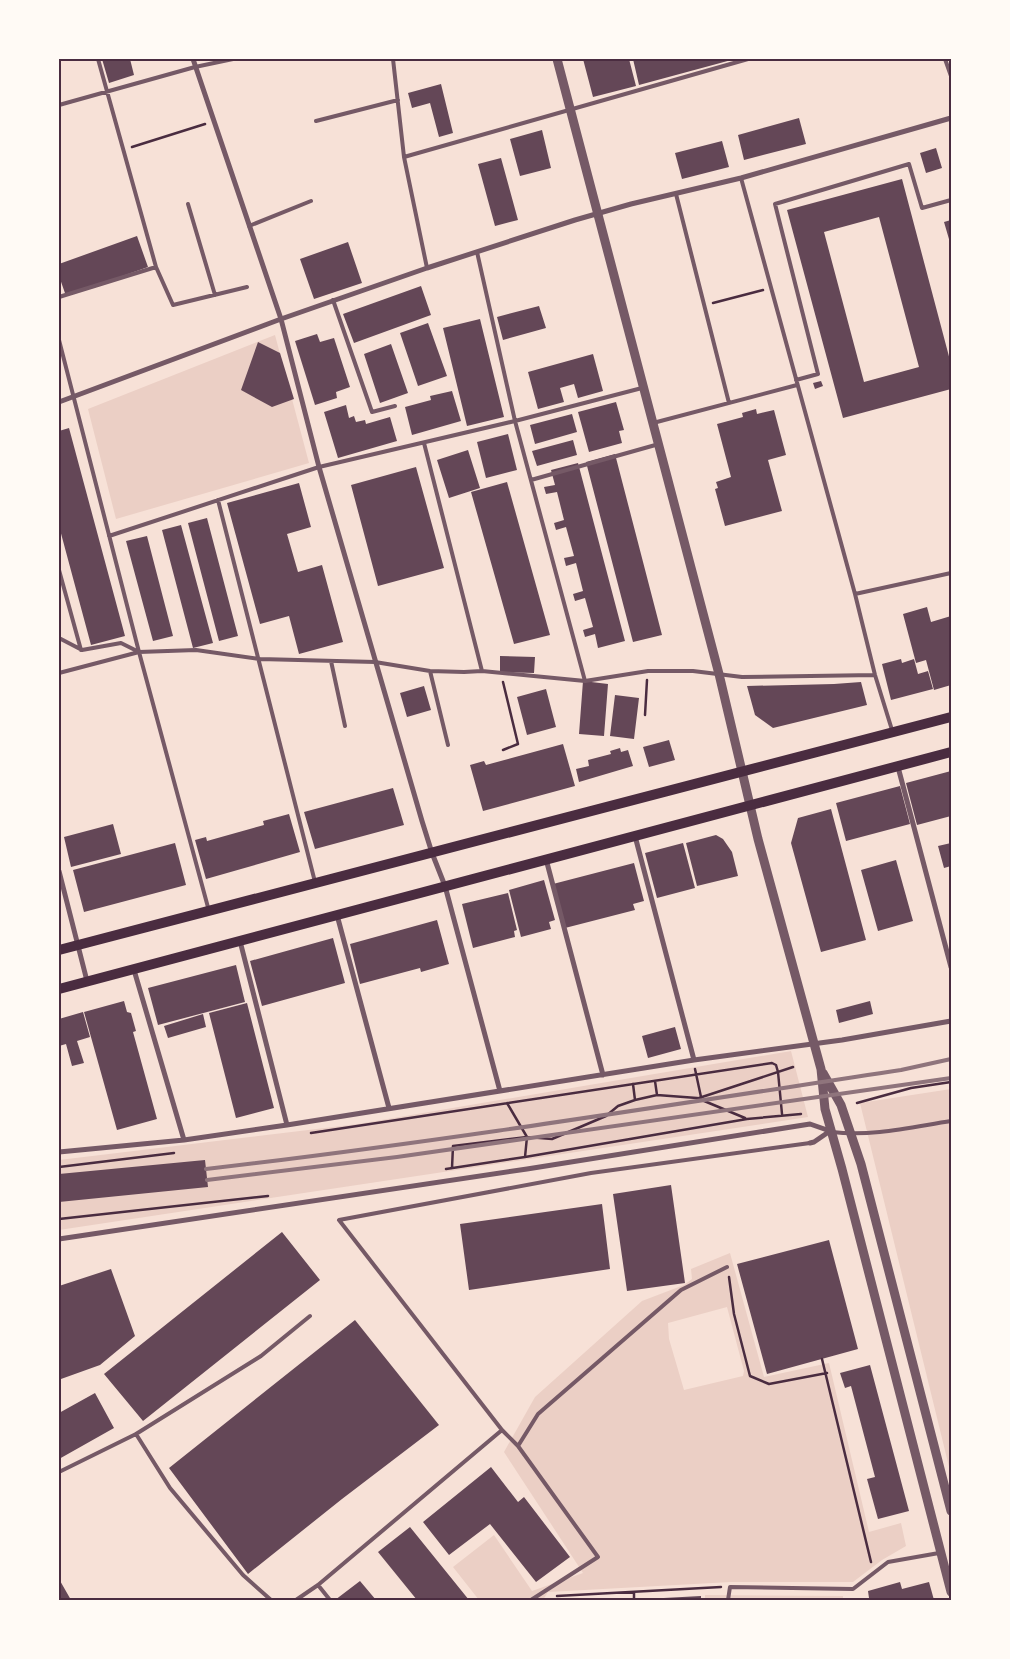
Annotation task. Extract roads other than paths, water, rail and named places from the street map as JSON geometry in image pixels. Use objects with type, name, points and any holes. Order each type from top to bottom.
[{"type":"main road","points":[[59,950],[742,770],[951,717]]},
{"type":"main road","points":[[59,989],[951,752]]},
{"type":"street","points":[[193,59],[281,319],[319,466],[375,662],[432,853],[446,886],[500,1091]]},
{"type":"street","points":[[558,59],[659,444],[750,806],[821,1069],[825,1109],[830,1131],[842,1169],[951,1592]]},
{"type":"street","points":[[59,402],[333,300],[598,213],[741,178],[951,118]]},
{"type":"street","points":[[898,767],[951,967]]},
{"type":"street","points":[[635,836],[694,1060]]},
{"type":"street","points":[[546,859],[603,1075]]},
{"type":"street","points":[[59,871],[79,944],[87,982]]},
{"type":"street","points":[[337,916],[389,1108]]},
{"type":"street","points":[[240,941],[287,1125]]},
{"type":"street","points":[[134,970],[184,1140]]},
{"type":"street","points":[[59,1152],[184,1140],[287,1125],[951,1021]]},
{"type":"street","points":[[821,1069],[841,1105],[861,1164],[951,1511]]},
{"type":"street","points":[[59,1239],[527,1169],[810,1124],[830,1131]]},
{"type":"street","points":[[810,1144],[830,1131]]},
{"type":"lane","points":[[98,59],[156,267],[173,306],[247,287]]},
{"type":"lane","points":[[59,105],[195,67],[233,59]]},
{"type":"lane","points":[[393,59],[404,156],[427,268]]},
{"type":"lane","points":[[404,156],[748,59]]},
{"type":"lane","points":[[945,59],[951,76]]},
{"type":"lane","points":[[316,121],[398,100]]},
{"type":"lane","points":[[653,423],[729,403],[818,374],[775,204],[909,164],[922,208],[951,200]]},
{"type":"lane","points":[[741,178],[855,594],[875,675],[893,732]]},
{"type":"lane","points":[[676,194],[729,403]]},
{"type":"lane","points":[[249,226],[311,201]]},
{"type":"lane","points":[[188,204],[215,295]]},
{"type":"lane","points":[[477,252],[515,421],[584,681]]},
{"type":"lane","points":[[59,297],[156,267]]},
{"type":"lane","points":[[333,300],[372,412],[395,406]]},
{"type":"lane","points":[[59,340],[139,652],[209,911]]},
{"type":"lane","points":[[109,536],[319,466],[424,443],[644,388]]},
{"type":"lane","points":[[424,443],[482,671]]},
{"type":"lane","points":[[531,480],[659,444]]},
{"type":"lane","points":[[218,500],[260,659],[315,884]]},
{"type":"lane","points":[[59,570],[82,650]]},
{"type":"lane","points":[[855,594],[951,573]]},
{"type":"lane","points":[[59,638],[82,650],[121,643],[139,652]]},
{"type":"lane","points":[[59,673],[139,652],[196,650],[260,659],[375,662],[430,671],[482,671],[584,681],[648,671],[693,671],[742,676],[875,675]]},
{"type":"lane","points":[[331,661],[346,726]]},
{"type":"lane","points":[[430,671],[448,745]]},
{"type":"lane","points":[[830,1131],[852,1134],[879,1133],[951,1121]]},
{"type":"lane","points":[[531,1600],[598,1557],[518,1446],[502,1430],[339,1220],[591,1173],[810,1144]]},
{"type":"lane","points":[[518,1446],[538,1414],[681,1290],[727,1267]]},
{"type":"lane","points":[[59,1472],[136,1434],[261,1356],[310,1316]]},
{"type":"lane","points":[[296,1600],[318,1585],[502,1430]]},
{"type":"lane","points":[[136,1434],[170,1488],[244,1575],[271,1600]]},
{"type":"lane","points":[[728,1600],[730,1587],[853,1590],[888,1562],[941,1552]]},
{"type":"lane","points":[[318,1585],[330,1600]]},
{"type":"railway","points":[[206,1169],[554,1122],[901,1070],[951,1059]]},
{"type":"railway","points":[[207,1180],[397,1157],[951,1078]]}]
